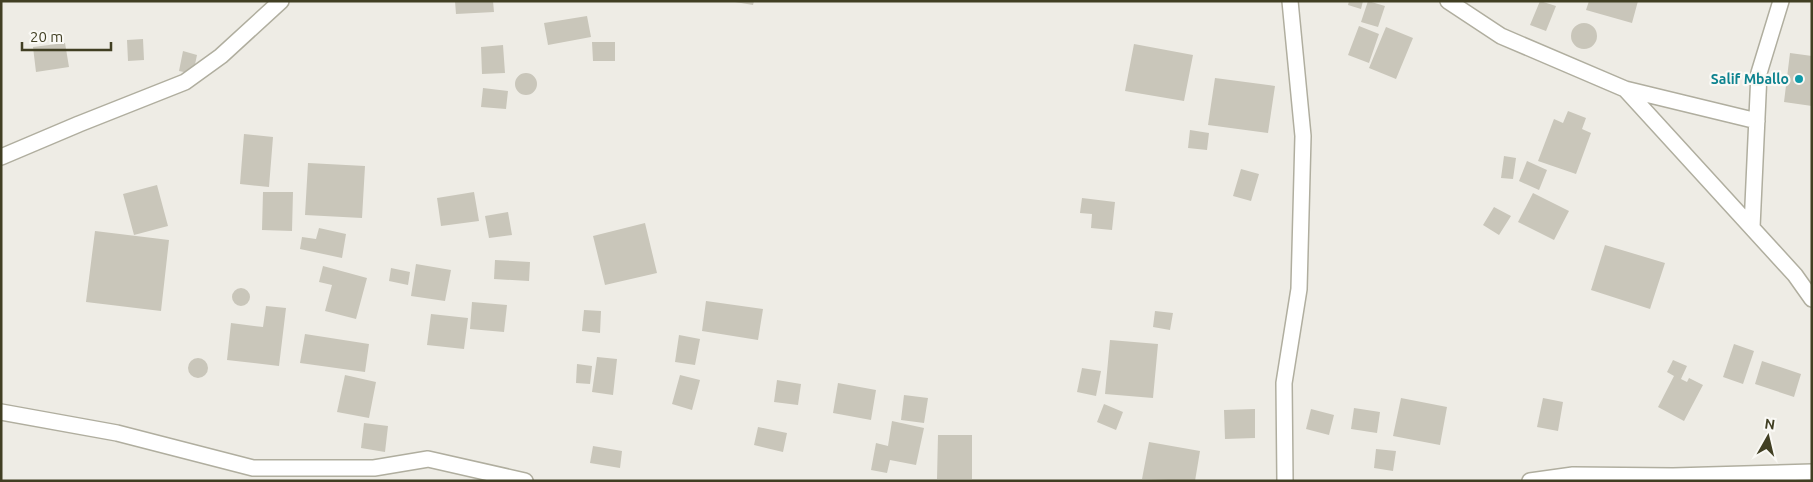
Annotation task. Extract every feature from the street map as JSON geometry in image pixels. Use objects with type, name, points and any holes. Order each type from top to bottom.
[{"type":"street","points":[[1,157],[185,82],[220,56],[281,1]]},
{"type":"street","points":[[1286,481],[1284,382],[1299,289],[1303,136],[1290,1]]},
{"type":"street","points":[[1448,1],[1501,36],[1625,89],[1757,121]]},
{"type":"street","points":[[1752,227],[1759,73],[1781,1]]},
{"type":"street","points":[[1625,89],[1795,275],[1812,299]]},
{"type":"street","points":[[1,412],[117,433],[253,468],[373,475],[428,459],[525,481]]},
{"type":"street","points":[[1530,481],[1573,475],[1673,476],[1812,472]]},
{"type":"building","points":[[455,1],[493,1],[494,12],[456,14]]},
{"type":"building","points":[[729,1],[754,1],[753,5]]},
{"type":"building","points":[[1349,1],[1363,1],[1361,9],[1348,5]]},
{"type":"building","points":[[1368,1],[1385,6],[1378,27],[1361,22]]},
{"type":"building","points":[[1540,1],[1556,6],[1546,31],[1530,25]]},
{"type":"building","points":[[1589,1],[1638,1],[1632,23],[1586,10]]},
{"type":"building","points":[[587,16],[591,37],[548,45],[544,23]]},
{"type":"building","points":[[1584,23],[1594,26],[1597,36],[1594,46],[1584,49],[1574,46],[1571,36],[1574,26]]},
{"type":"building","points":[[1359,26],[1379,34],[1369,63],[1348,55]]},
{"type":"building","points":[[1386,27],[1413,38],[1396,79],[1369,68]]},
{"type":"building","points":[[143,39],[144,60],[128,61],[127,40]]},
{"type":"building","points":[[592,42],[615,42],[615,61],[593,61]]},
{"type":"building","points":[[65,43],[69,67],[36,72],[33,47]]},
{"type":"building","points":[[1134,44],[1193,55],[1184,101],[1125,91]]},
{"type":"building","points":[[503,45],[505,73],[482,74],[481,47]]},
{"type":"building","points":[[183,51],[197,55],[193,74],[179,71]]},
{"type":"building","name":"Salif Mballo","points":[[1790,53],[1812,56],[1812,106],[1784,102]]},
{"type":"building","points":[[526,73],[534,76],[537,84],[534,92],[526,95],[518,92],[515,84],[518,76]]},
{"type":"building","points":[[1215,78],[1275,86],[1268,133],[1208,125]]},
{"type":"building","points":[[483,88],[508,91],[506,109],[481,107]]},
{"type":"building","points":[[1568,111],[1586,118],[1582,129],[1591,133],[1576,174],[1538,161],[1554,119],[1563,123]]},
{"type":"building","points":[[1190,130],[1209,133],[1207,150],[1188,148]]},
{"type":"building","points":[[244,134],[273,137],[269,187],[240,184]]},
{"type":"building","points":[[1504,156],[1516,158],[1513,179],[1501,178]]},
{"type":"building","points":[[1527,161],[1547,170],[1539,190],[1519,181]]},
{"type":"building","points":[[308,163],[365,166],[362,218],[305,215]]},
{"type":"building","points":[[1241,169],[1259,174],[1251,201],[1233,196]]},
{"type":"building","points":[[157,185],[168,226],[134,235],[123,194]]},
{"type":"building","points":[[263,192],[293,192],[292,231],[262,230]]},
{"type":"building","points":[[474,192],[479,221],[441,226],[437,198]]},
{"type":"building","points":[[1533,193],[1569,211],[1554,240],[1518,222]]},
{"type":"building","points":[[1082,198],[1115,202],[1112,230],[1091,228],[1092,214],[1080,213]]},
{"type":"building","points":[[1494,207],[1511,216],[1499,235],[1483,225]]},
{"type":"building","points":[[508,212],[512,235],[489,238],[485,216]]},
{"type":"building","points":[[645,223],[657,273],[605,285],[593,236]]},
{"type":"building","points":[[319,228],[346,234],[342,258],[300,249],[302,237],[316,239]]},
{"type":"building","points":[[95,231],[169,240],[161,311],[86,302]]},
{"type":"building","points":[[1605,245],[1665,263],[1650,309],[1591,290]]},
{"type":"building","points":[[495,260],[530,262],[529,281],[494,279]]},
{"type":"building","points":[[416,264],[451,270],[445,301],[411,296]]},
{"type":"building","points":[[323,266],[367,278],[356,319],[325,311],[332,285],[319,282]]},
{"type":"building","points":[[391,268],[410,272],[408,285],[389,281]]},
{"type":"building","points":[[237,288],[245,288],[250,293],[248,304],[237,306],[232,301],[232,293]]},
{"type":"building","points":[[706,301],[763,309],[758,340],[702,331]]},
{"type":"building","points":[[472,302],[507,305],[504,332],[470,329]]},
{"type":"building","points":[[266,306],[286,308],[279,366],[227,360],[231,323],[263,327]]},
{"type":"building","points":[[584,310],[601,311],[600,333],[582,331]]},
{"type":"building","points":[[1155,311],[1173,313],[1170,330],[1153,327]]},
{"type":"building","points":[[431,314],[468,318],[464,349],[427,345]]},
{"type":"building","points":[[305,334],[369,344],[365,372],[300,363]]},
{"type":"building","points":[[679,335],[700,339],[695,365],[675,362]]},
{"type":"building","points":[[1110,340],[1158,344],[1153,398],[1105,394]]},
{"type":"building","points":[[1734,344],[1754,351],[1743,384],[1723,377]]},
{"type":"building","points":[[597,357],[617,359],[613,395],[592,392]]},
{"type":"building","points":[[198,358],[205,361],[208,368],[205,375],[198,378],[191,375],[188,368],[191,361]]},
{"type":"building","points":[[1673,360],[1687,366],[1681,379],[1687,382],[1689,378],[1703,385],[1684,421],[1658,407],[1674,376],[1667,372]]},
{"type":"building","points":[[1762,361],[1801,374],[1794,397],[1755,384]]},
{"type":"building","points":[[577,364],[592,366],[590,384],[576,383]]},
{"type":"building","points":[[1082,368],[1101,371],[1096,396],[1077,392]]},
{"type":"building","points":[[345,375],[376,382],[369,418],[337,412]]},
{"type":"building","points":[[680,375],[700,380],[692,410],[672,404]]},
{"type":"building","points":[[777,380],[801,384],[798,405],[774,402]]},
{"type":"building","points":[[838,383],[876,390],[871,420],[833,413]]},
{"type":"building","points":[[904,395],[928,398],[924,423],[901,420]]},
{"type":"building","points":[[1401,398],[1447,407],[1440,445],[1393,436]]},
{"type":"building","points":[[1543,398],[1563,402],[1558,431],[1537,427]]},
{"type":"building","points":[[1104,404],[1123,412],[1116,430],[1097,422]]},
{"type":"building","points":[[1354,408],[1380,412],[1377,433],[1351,429]]},
{"type":"building","points":[[1255,409],[1255,438],[1225,439],[1224,410]]},
{"type":"building","points":[[1311,409],[1334,415],[1329,435],[1306,429]]},
{"type":"building","points":[[892,421],[924,428],[916,465],[890,460],[887,473],[871,470],[876,443],[888,446]]},
{"type":"building","points":[[364,423],[388,426],[385,452],[361,448]]},
{"type":"building","points":[[758,427],[787,433],[783,452],[754,445]]},
{"type":"building","points":[[938,435],[972,435],[972,479],[937,479]]},
{"type":"building","points":[[1149,442],[1200,451],[1195,481],[1142,479]]},
{"type":"building","points":[[593,446],[622,451],[620,468],[590,463]]},
{"type":"building","points":[[1376,449],[1396,451],[1393,471],[1374,468]]},
{"type":"place","name":"Salif Mballo","points":[[1799,79]]}]
